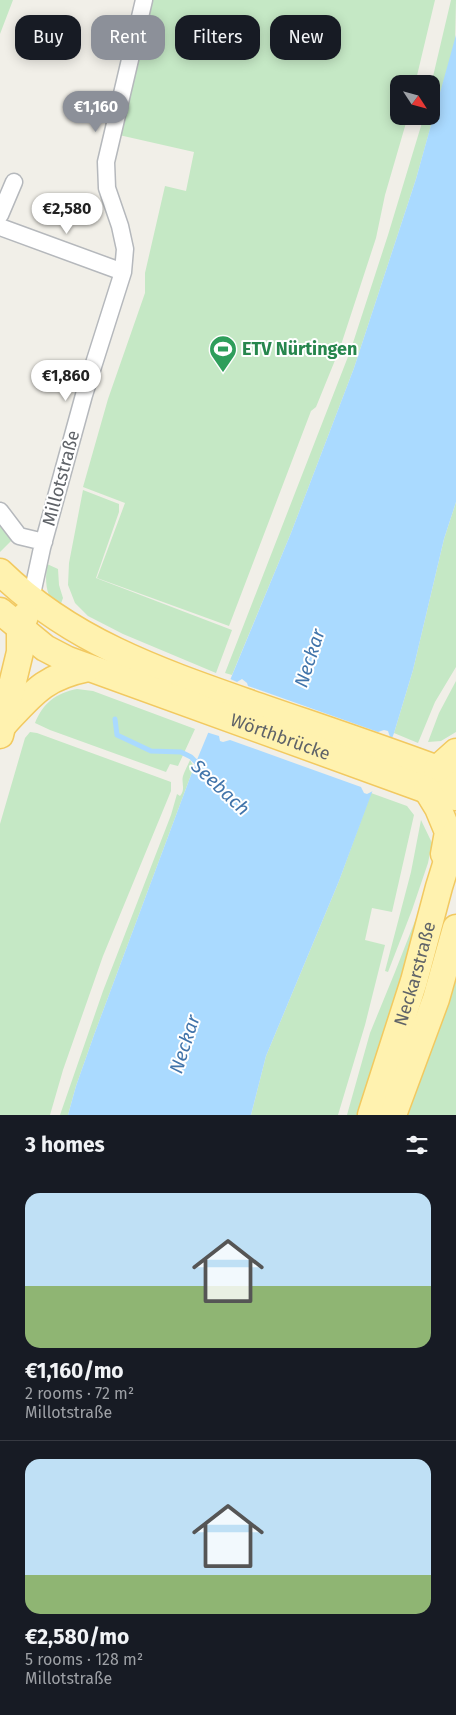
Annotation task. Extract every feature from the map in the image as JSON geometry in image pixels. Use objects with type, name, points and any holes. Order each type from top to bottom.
[{"type":"main road","points":[[0,572],[58,620],[92,639],[138,674]]},
{"type":"main road","points":[[0,673],[31,599]]},
{"type":"main road","points":[[0,611],[15,635],[20,652],[1,730]]},
{"type":"main road","points":[[15,635],[88,668],[138,674]]},
{"type":"main road","points":[[1,730],[40,687],[66,673],[88,668]]},
{"type":"main road","name":"Wörthbrücke","points":[[138,674],[196,684],[444,772],[456,797]]},
{"type":"main road","points":[[439,886],[448,832],[438,808],[444,772]]},
{"type":"main road","name":"Neckarstraße","points":[[393,1115],[414,981],[439,886],[456,832]]},
{"type":"main road","name":"Neckarstraße","points":[[371,1115],[436,998],[456,928]]},
{"type":"street","name":"Millotstraße","points":[[31,599],[44,542],[84,394],[123,272],[126,249],[107,188],[106,162],[144,0]]},
{"type":"street","points":[[0,214],[14,182]]},
{"type":"street","points":[[0,227],[123,272]]},
{"type":"street","points":[[0,512],[19,536],[44,542]]},
{"type":"green space","points":[[0,0],[13,0],[0,34]]},
{"type":"green space","name":"ETV Nürtingen","points":[[151,0],[435,0],[417,75],[390,75],[390,125],[405,125],[385,195],[376,238],[340,348],[316,407],[311,411],[229,626],[97,578],[125,503],[83,487],[108,399],[145,293],[145,273],[165,186],[186,191],[194,152],[119,135],[137,60],[165,60],[165,15],[147,15]]},
{"type":"green space","points":[[451,0],[456,0],[455,42],[440,95],[440,75],[433,75]]},
{"type":"green space","points":[[421,125],[431,125],[416,179],[354,368],[291,533],[232,675],[225,673],[351,349]]},
{"type":"green space","points":[[83,490],[119,504],[119,512],[96,578],[232,630],[216,673],[123,634],[88,616],[75,603],[68,585],[69,563]]},
{"type":"green space","points":[[456,502],[456,667],[435,702],[418,743],[394,733],[413,670],[444,539]]},
{"type":"green space","points":[[0,525],[12,540],[0,552]]},
{"type":"green space","points":[[47,564],[58,569],[59,585],[63,598],[59,609],[51,599],[47,588]]},
{"type":"green space","points":[[456,681],[456,732],[441,741],[428,742],[439,713]]},
{"type":"green space","points":[[77,689],[93,691],[195,729],[178,766],[170,764],[166,772],[35,723],[42,710],[51,700],[63,693]]},
{"type":"green space","points":[[30,732],[171,782],[171,791],[103,956],[63,1070],[50,1115],[0,1115],[0,824],[25,738]]},
{"type":"green space","points":[[190,760],[194,767],[94,1035],[68,1115],[60,1115],[103,991],[171,815],[177,794],[180,796],[183,791],[183,776]]},
{"type":"green space","points":[[371,793],[407,806],[414,815],[392,912],[372,908],[365,940],[385,945],[365,1025],[338,1115],[251,1115],[266,1056],[339,881]]},
{"type":"green space","points":[[421,820],[432,843],[428,863],[388,972],[385,971],[411,872]]},
{"type":"green space","points":[[433,875],[362,1115],[347,1115],[370,1033]]},
{"type":"green space","points":[[456,968],[456,1115],[408,1115],[443,1017]]},
{"type":"water","name":"Neckar","points":[[456,35],[456,502],[444,539],[413,670],[394,733],[339,881],[266,1056],[251,1115],[68,1115],[94,1035],[194,767],[291,533],[354,368],[416,179],[431,125],[440,125],[440,93]]},
{"type":"pier","points":[[228,678],[237,682],[242,679],[248,686],[378,732],[388,731],[390,737],[394,738],[375,792],[364,793],[361,787],[230,740],[220,741],[219,736],[206,732]]},
{"type":"waterway","name":"Seebach","points":[[115,719],[117,735],[151,751],[181,752],[191,757],[199,765]]},
{"type":"place","name":"ETV Nürtingen","points":[[223,373]]}]
